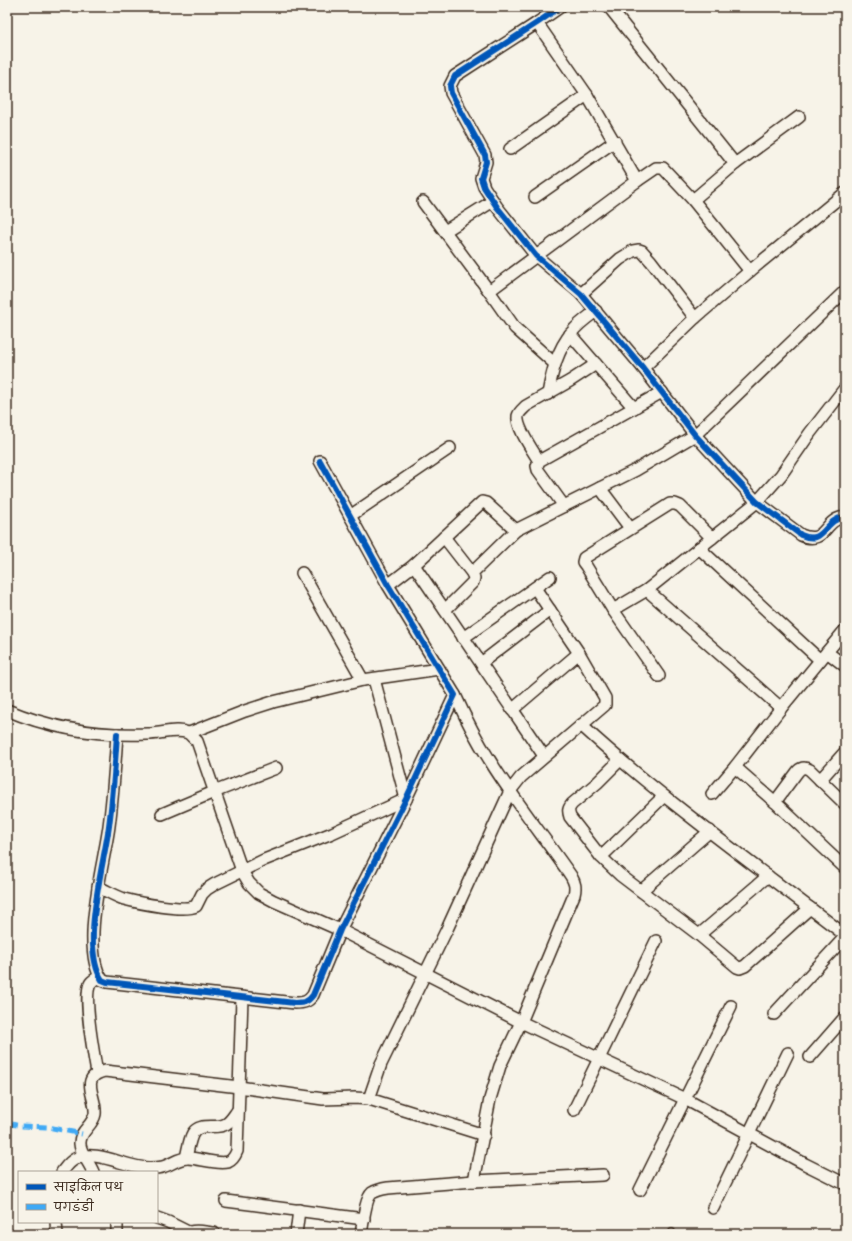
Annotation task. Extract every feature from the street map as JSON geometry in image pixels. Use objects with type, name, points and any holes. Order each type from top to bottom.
[{"type":"street","points":[[560,7],[455,76],[450,86],[451,93],[485,156],[486,162],[481,178],[482,182],[493,201],[536,256],[581,294],[643,368],[695,434],[757,502],[801,535],[809,538],[819,536],[836,519],[845,517]]},
{"type":"street","points":[[609,7],[734,164]]},
{"type":"street","points":[[537,23],[587,95],[615,140],[637,181]]},
{"type":"street","points":[[510,148],[587,95]]},
{"type":"street","points":[[693,200],[734,164],[798,117]]},
{"type":"street","points":[[536,196],[615,140]]},
{"type":"street","points":[[489,291],[656,168],[663,168],[693,200],[750,270]]},
{"type":"street","points":[[643,368],[695,318],[750,270],[845,193]]},
{"type":"street","points":[[445,231],[493,201]]},
{"type":"street","points":[[423,202],[516,328],[555,364]]},
{"type":"street","points":[[581,294],[620,259],[633,251],[639,250],[642,251],[651,261],[695,318]]},
{"type":"street","points":[[472,573],[516,530],[636,470],[695,434],[845,291]]},
{"type":"street","points":[[548,394],[555,364],[561,348],[572,331],[596,311]]},
{"type":"street","points":[[570,334],[634,408]]},
{"type":"street","points":[[539,461],[520,427],[518,417],[520,412],[526,406],[596,364]]},
{"type":"street","points":[[613,610],[647,590],[757,502],[781,475],[810,433],[845,388]]},
{"type":"street","points":[[564,506],[538,470],[537,466],[539,461],[662,392]]},
{"type":"street","points":[[350,516],[450,448]]},
{"type":"street","points":[[320,461],[388,585],[455,695],[470,727],[488,759],[575,882],[576,888],[574,895],[521,1022],[500,1066],[490,1099],[474,1181]]},
{"type":"street","points":[[600,488],[630,528]]},
{"type":"street","points":[[388,585],[414,565],[482,502],[486,503],[516,530]]},
{"type":"street","points":[[659,676],[613,610],[586,566],[584,558],[670,504],[680,506],[712,538]]},
{"type":"street","points":[[444,537],[472,573],[474,578],[473,582],[445,610]]},
{"type":"street","points":[[699,548],[823,656],[845,666]]},
{"type":"street","points":[[414,565],[544,756]]},
{"type":"street","points":[[302,573],[368,680],[406,798]]},
{"type":"street","points":[[464,638],[550,577]]},
{"type":"street","points":[[369,1099],[381,1064],[426,974],[510,791],[521,777],[544,756],[605,705],[605,701],[579,653],[534,588]]},
{"type":"street","points":[[647,590],[781,708]]},
{"type":"street","points":[[481,663],[550,610]]},
{"type":"street","points":[[712,794],[736,767],[781,708],[845,630]]},
{"type":"street","points":[[512,710],[579,653]]},
{"type":"street","points":[[189,733],[245,711],[273,702],[368,680],[439,669]]},
{"type":"street","points":[[118,734],[109,825],[98,887],[93,949],[102,980],[107,982],[242,998],[304,1003],[313,995],[340,930],[406,798],[455,695]]},
{"type":"street","points":[[7,710],[44,723],[82,731],[118,734],[149,734],[180,731],[189,733],[197,741],[242,871],[249,884],[259,893],[340,930],[521,1022],[685,1099],[845,1184]]},
{"type":"street","points":[[581,725],[620,760],[664,796],[845,936],[774,1014]]},
{"type":"street","points":[[820,780],[845,752]]},
{"type":"street","points":[[620,760],[597,783],[572,804],[568,812],[570,817],[601,857],[620,875],[699,935],[736,967],[740,968],[745,966],[810,908]]},
{"type":"street","points":[[736,767],[845,868]]},
{"type":"street","points":[[775,802],[798,771],[805,767],[845,804]]},
{"type":"street","points":[[162,814],[276,768]]},
{"type":"street","points":[[601,857],[664,796]]},
{"type":"street","points":[[98,887],[124,899],[163,906],[192,908],[196,906],[202,894],[207,889],[242,871],[264,860],[332,833],[406,798]]},
{"type":"street","points":[[641,892],[710,831]]},
{"type":"street","points":[[699,935],[768,876]]},
{"type":"street","points":[[574,1110],[656,941]]},
{"type":"street","points":[[97,1073],[91,1036],[88,989],[93,980],[100,976]]},
{"type":"street","points":[[63,1171],[75,1158],[85,1156],[106,1158],[144,1170],[162,1167],[186,1158],[222,1163],[228,1162],[234,1158],[237,1151],[242,998]]},
{"type":"street","points":[[640,1190],[731,1006]]},
{"type":"street","points":[[810,1057],[845,1017]]},
{"type":"street","points":[[713,1208],[788,1053]]},
{"type":"street","points":[[92,1171],[81,1150],[80,1144],[84,1131],[91,1123],[95,1114],[90,1086],[92,1077],[97,1073],[105,1071],[239,1087],[323,1099],[369,1099],[484,1135]]},
{"type":"street","points":[[186,1158],[192,1134],[195,1130],[206,1126],[218,1127],[224,1125],[231,1120],[238,1110]]},
{"type":"street","points":[[361,1234],[368,1201],[371,1194],[378,1190],[474,1181],[603,1175]]},
{"type":"street","points":[[226,1201],[364,1219]]},
{"type":"street","points":[[296,1234],[299,1210]]},
{"type":"street","points":[[158,1218],[168,1222],[186,1233],[196,1231],[214,1233]]},
{"type":"street","points":[[56,1223],[57,1234]]},
{"type":"street","points":[[117,1223],[117,1234]]},
{"type":"marked path","points":[[7,1123],[21,1126],[48,1127],[82,1134]]},
{"type":"cycle path","points":[[560,7],[455,76],[450,86],[451,93],[485,155],[486,162],[481,178],[484,187],[497,207],[536,256],[581,294],[643,368],[695,435],[757,502],[801,535],[809,537],[820,535],[832,522],[845,517]]},
{"type":"cycle path","points":[[117,734],[110,815],[95,905],[93,927],[93,947],[96,965],[102,980],[107,982],[295,1003],[307,1001],[313,995],[340,930],[406,799],[455,695],[388,585],[320,461]]}]
